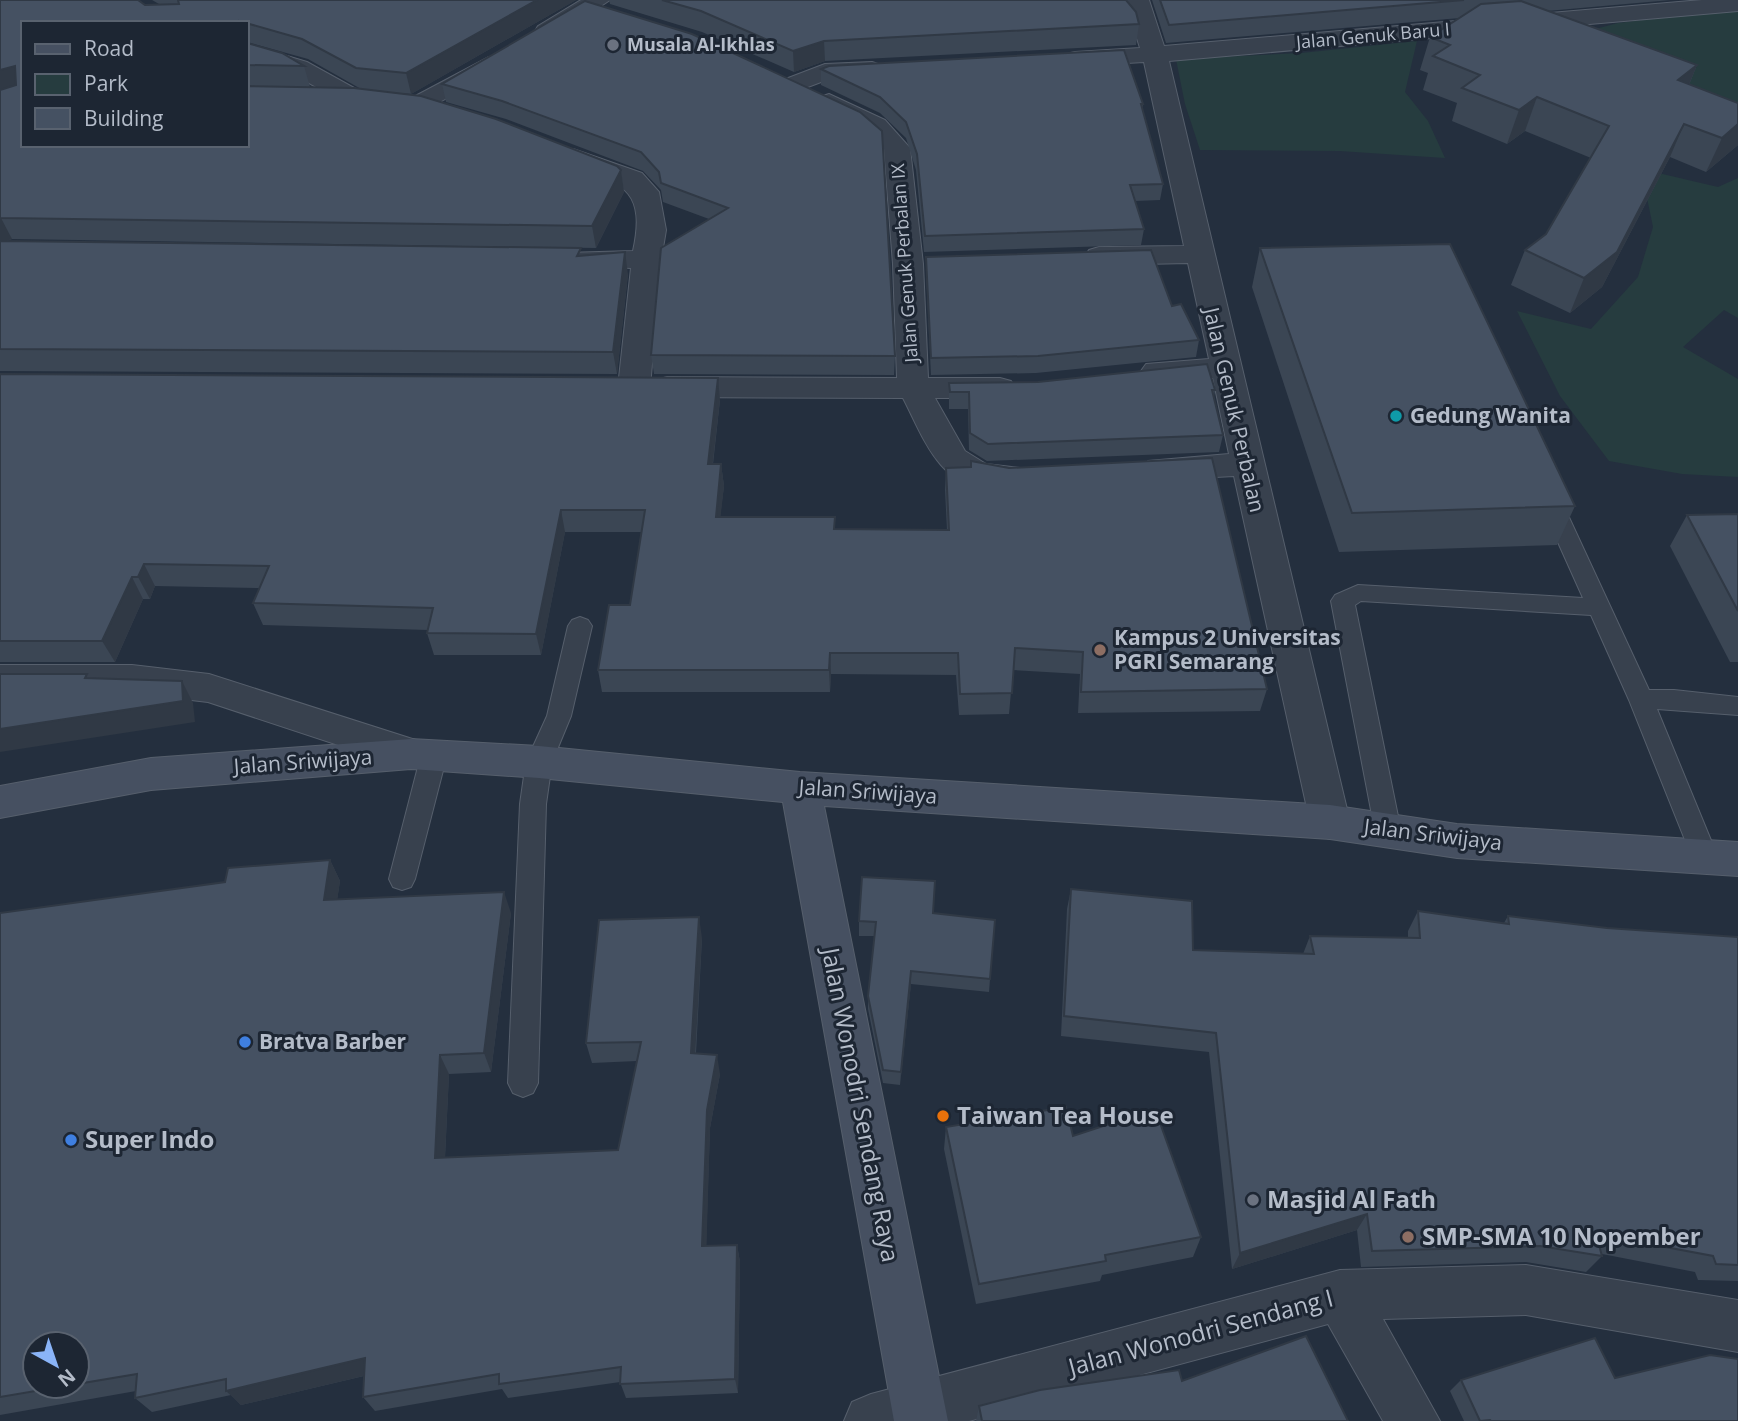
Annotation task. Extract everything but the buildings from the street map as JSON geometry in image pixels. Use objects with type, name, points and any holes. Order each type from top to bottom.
[{"type":"main road","name":"Jalan Sriwijaya","points":[[0,802],[151,774],[423,755],[539,762],[800,788],[1330,822],[1457,841],[1721,857]]},
{"type":"main road","name":"Jalan Wonodri Sendang Raya","points":[[800,788],[904,1417]]},
{"type":"street","name":"Jalan Genuk Perbalan","points":[[1137,0],[1155,55],[1246,464],[1330,822]]},
{"type":"street","name":"Jalan Genuk Baru I","points":[[1045,61],[1155,55],[1721,3]]},
{"type":"street","points":[[529,41],[592,4],[620,16]]},
{"type":"street","points":[[248,51],[298,67],[385,102],[506,54]]},
{"type":"street","name":"Jalan Genuk Perbalan IX","points":[[894,68],[794,78],[871,122],[894,142],[897,148],[908,264],[913,388]]},
{"type":"street","points":[[301,98],[385,102],[450,113]]},
{"type":"street","points":[[543,147],[632,179],[645,192],[652,230],[621,387],[1036,386]]},
{"type":"street","points":[[1072,257],[1200,254]]},
{"type":"street","points":[[550,259],[646,260]]},
{"type":"street","points":[[908,264],[937,262]]},
{"type":"street","points":[[1126,376],[1225,368]]},
{"type":"street","points":[[913,388],[953,458],[978,475],[1047,475]]},
{"type":"street","points":[[1127,470],[1246,464]]},
{"type":"street","points":[[0,679],[132,678],[209,688],[423,755]]},
{"type":"street","name":"Jalan Wonodri Sendang I","points":[[904,1417],[1340,1295],[1526,1290],[1738,1326]]},
{"type":"street","points":[[1340,1295],[1413,1421]]},
{"type":"lane","points":[[1542,483],[1641,700],[1721,857]]},
{"type":"lane","points":[[1388,831],[1343,601],[1358,593],[1598,607]]},
{"type":"lane","points":[[523,1083],[531,854],[539,762],[559,716],[580,626]]},
{"type":"lane","points":[[1641,700],[1674,699],[1738,706]]},
{"type":"lane","points":[[402,879],[423,755]]},
{"type":"green space","points":[[1738,8],[1738,110],[1573,35],[1618,23]]},
{"type":"green space","points":[[1417,41],[1405,92],[1428,121],[1445,158],[1340,151],[1200,150],[1185,104],[1176,59],[1301,53]]},
{"type":"green space","points":[[1641,169],[1718,187],[1738,178],[1738,318],[1724,310],[1683,347],[1738,379],[1738,477],[1682,474],[1609,461],[1560,396],[1517,311],[1591,329],[1638,277],[1653,227]]},
{"type":"place","name":"Musala Al-Ikhlas","points":[[613,45]]},
{"type":"place","name":"Gedung Wanita","points":[[1396,416]]},
{"type":"place","name":"Kampus 2 Universitas PGRI Semarang","points":[[1100,650]]},
{"type":"place","name":"Bratva Barber","points":[[245,1042]]},
{"type":"place","name":"Taiwan Tea House","points":[[943,1116]]},
{"type":"place","name":"Super Indo","points":[[71,1140]]},
{"type":"place","name":"Masjid Al Fath","points":[[1253,1200]]},
{"type":"place","name":"SMP-SMA 10 Nopember","points":[[1408,1237]]}]
